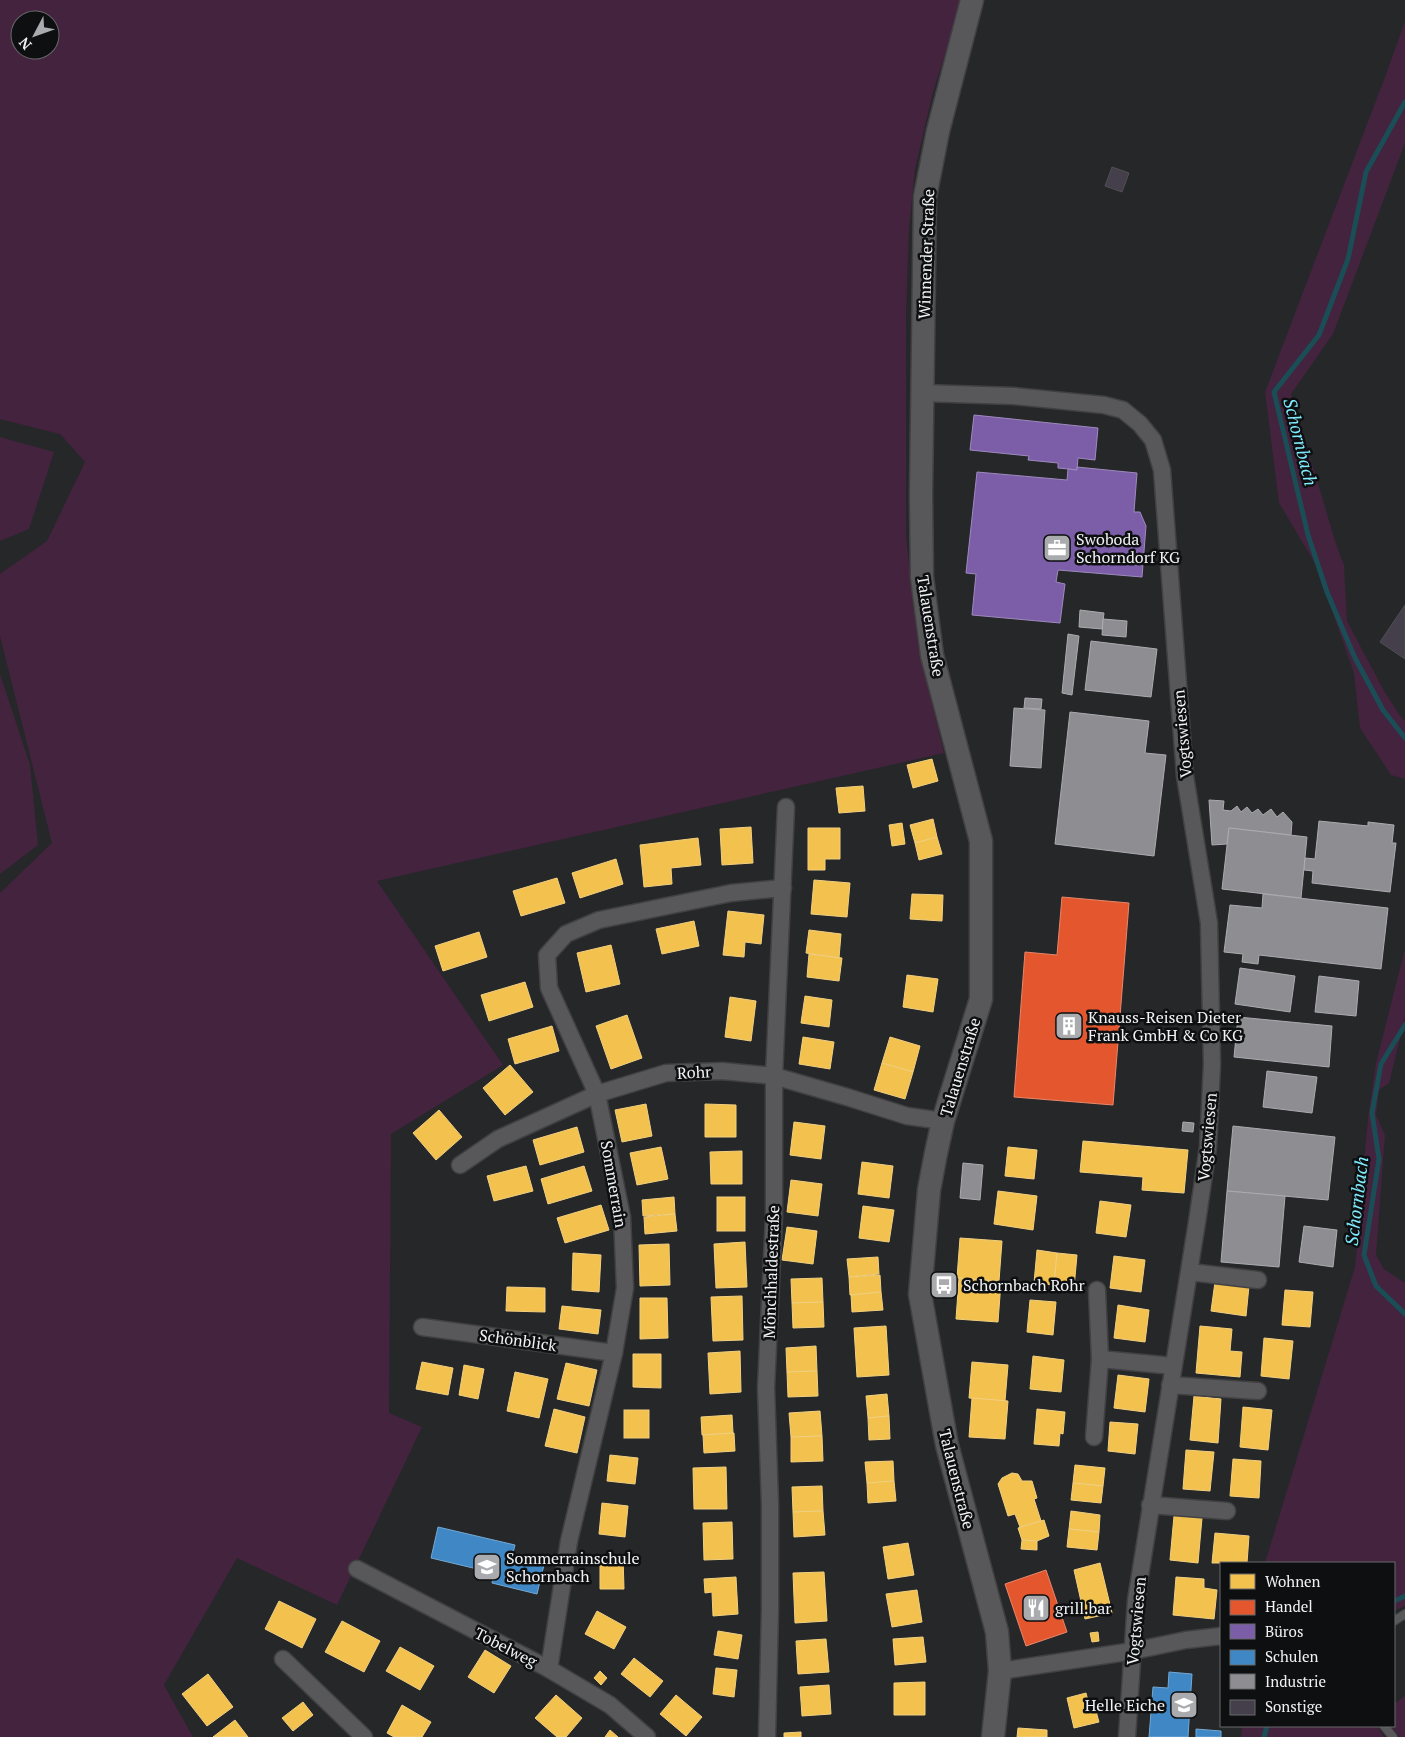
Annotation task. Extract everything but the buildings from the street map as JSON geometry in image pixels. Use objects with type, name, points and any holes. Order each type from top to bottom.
[{"type":"street","name":"Winnender Straße","points":[[922,393],[925,196],[938,131],[972,0]]},
{"type":"street","name":"Talauenstraße","points":[[922,393],[922,577],[932,655],[982,841],[981,999],[943,1121],[930,1190],[920,1294],[948,1452],[997,1632],[1000,1671],[993,1737]]},
{"type":"street","name":"Vogtswiesen","points":[[922,393],[1014,396],[1104,405],[1123,410],[1140,424],[1153,440],[1162,470],[1185,776],[1209,923],[1212,1064],[1208,1147],[1190,1272],[1150,1505],[1136,1600],[1127,1737]]},
{"type":"street","name":"Mönchhaldestraße","points":[[767,1737],[770,1504],[766,1388],[774,1216],[774,1076],[786,807]]},
{"type":"street","name":"Sommerrain","points":[[549,1669],[569,1541],[614,1353],[624,1288],[622,1217],[597,1094],[549,988],[547,955],[566,934],[599,920],[731,892],[783,888]]},
{"type":"street","name":"Rohr","points":[[460,1165],[498,1139],[597,1094],[666,1073],[722,1071],[774,1076],[847,1096],[906,1116],[943,1121]]},
{"type":"street","points":[[1190,1272],[1258,1280]]},
{"type":"street","points":[[1094,1437],[1100,1359],[1097,1290]]},
{"type":"street","name":"Schönblick","points":[[422,1327],[614,1353]]},
{"type":"street","points":[[1100,1359],[1173,1366]]},
{"type":"street","points":[[1170,1385],[1258,1392]]},
{"type":"street","points":[[1150,1505],[1227,1511]]},
{"type":"street","name":"Tobelweg","points":[[357,1570],[549,1669],[610,1705],[647,1737]]},
{"type":"street","points":[[1000,1671],[1220,1636]]},
{"type":"street","points":[[283,1659],[364,1737]]},
{"type":"lane","points":[[1385,1727],[1393,1737]]},
{"type":"shaded area","points":[[0,0],[960,0],[955,23],[933,92],[915,169],[909,229],[906,314],[906,536],[918,647],[944,753],[377,881],[503,1065],[391,1134],[389,1413],[422,1427],[337,1605],[237,1558],[164,1685],[193,1737],[0,1737],[0,893],[52,843],[0,636],[0,574],[47,541],[85,462],[60,434],[0,419]]},
{"type":"shaded area","points":[[1405,21],[1405,143],[1333,334],[1291,394],[1344,565],[1347,621],[1383,689],[1405,721],[1405,779],[1391,775],[1360,728],[1354,673],[1316,565],[1279,503],[1265,392]]},
{"type":"shaded area","points":[[0,437],[54,452],[29,529],[0,541]]},
{"type":"shaded area","points":[[0,674],[30,765],[38,845],[0,874]]},
{"type":"shaded area","points":[[1405,949],[1405,1018],[1389,1083],[1379,1090],[1376,1115],[1385,1135],[1376,1255],[1384,1269],[1405,1283],[1405,1606],[1395,1611],[1395,1562],[1265,1562],[1355,1267],[1368,1118],[1376,1063]]},
{"type":"shaded area","points":[[1405,1696],[1405,1737],[1400,1737],[1392,1727],[1395,1727],[1395,1703]]},
{"type":"shaded area","points":[[1242,1727],[1378,1727],[1384,1737],[1241,1737]]},
{"type":"waterway","name":"Schornbach","points":[[1405,102],[1366,172],[1348,259],[1319,335],[1274,392],[1308,535],[1327,592],[1355,658],[1383,710],[1405,738]]},
{"type":"waterway","name":"Schornbach","points":[[1405,1025],[1381,1064],[1372,1113],[1379,1159],[1364,1255],[1376,1286],[1405,1314]]},
{"type":"waterway","name":"Schornbach","points":[[1395,1601],[1405,1596]]},
{"type":"waterway","name":"Schornbach","points":[[1264,1737],[1267,1727]]},
{"type":"place","name":"Swoboda Schorndorf KG","points":[[1057,548]]},
{"type":"place","name":"Knauss-Reisen Dieter Frank GmbH & Co KG","points":[[1069,1026]]},
{"type":"place","name":"Schornbach Rohr","points":[[944,1285]]},
{"type":"place","name":"Sommerrainschule Schornbach","points":[[487,1567]]},
{"type":"place","name":"grill.bar","points":[[1036,1608]]},
{"type":"place","name":"Helle Eiche","points":[[1184,1705]]}]
